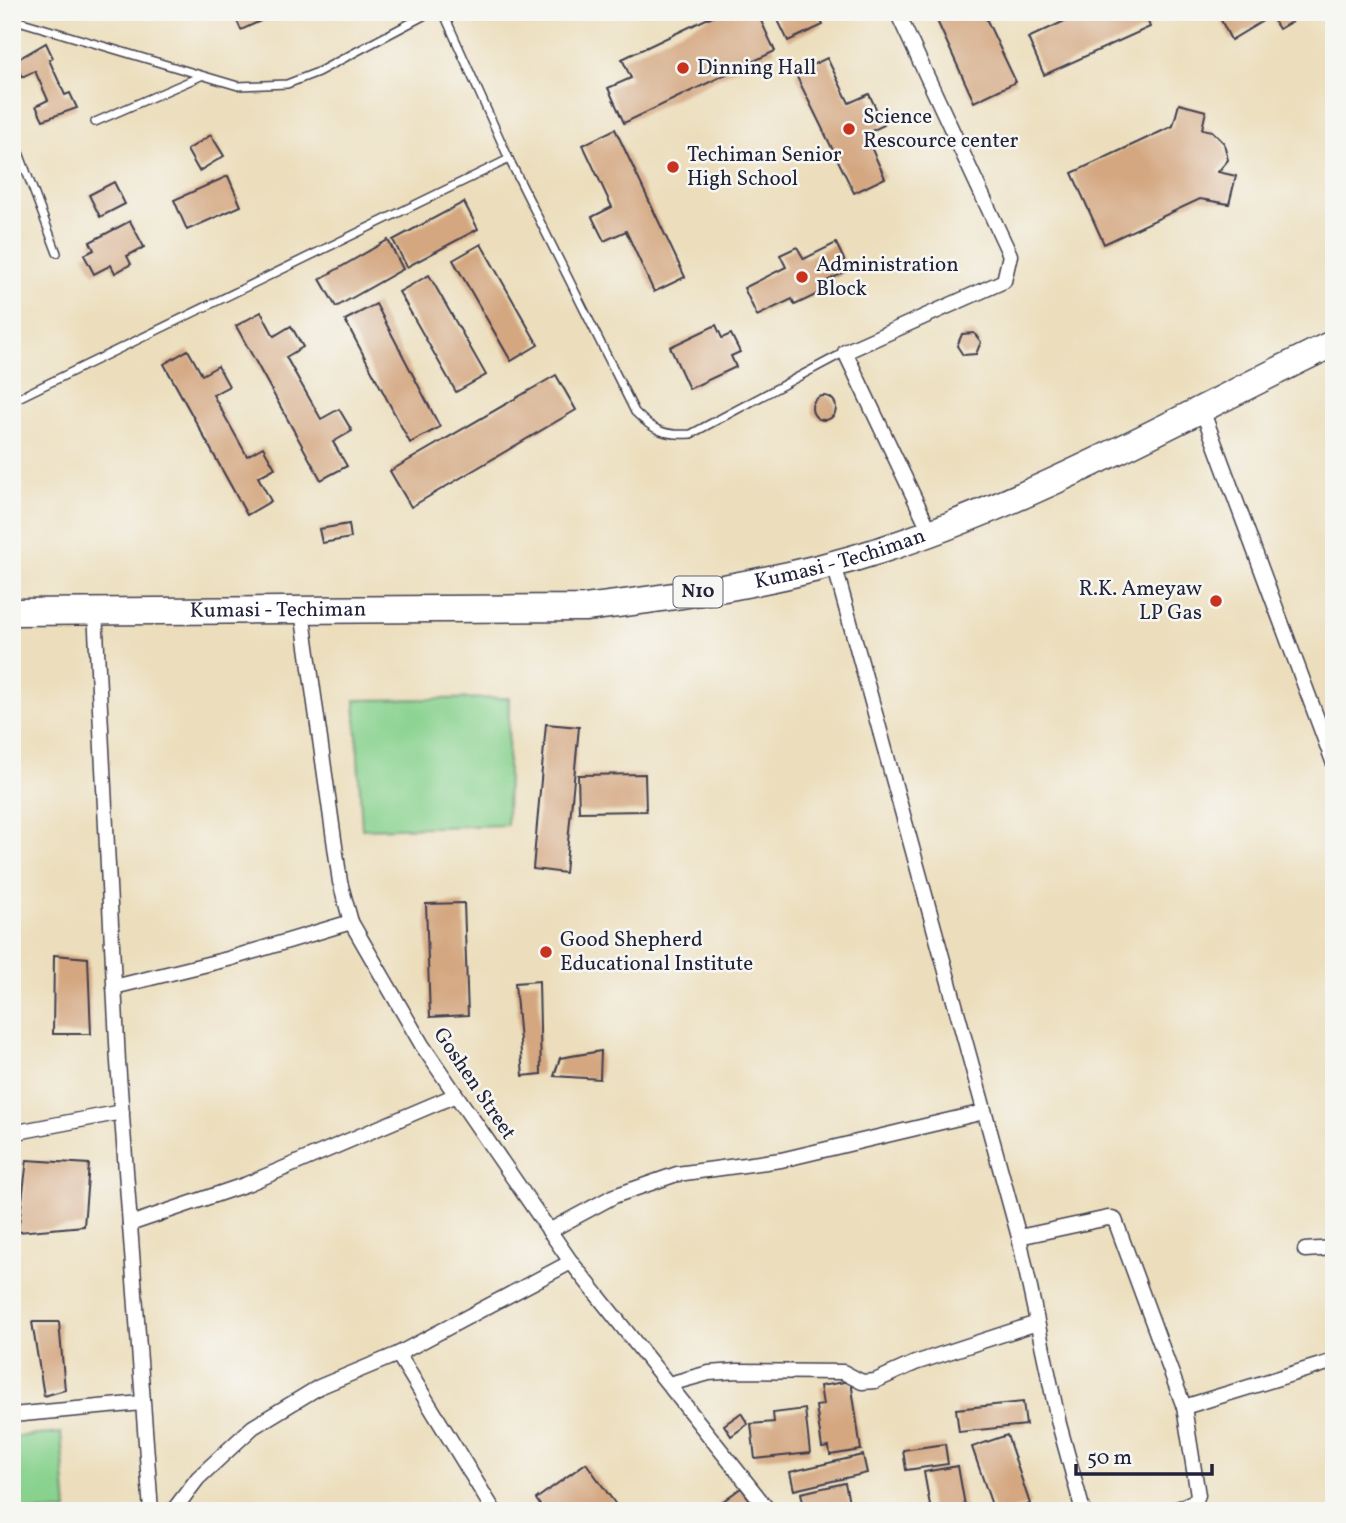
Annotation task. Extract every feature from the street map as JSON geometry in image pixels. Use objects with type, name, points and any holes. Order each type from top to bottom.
[{"type":"highway","name":"Kumasi - Techiman","points":[[12,612],[585,608],[665,598],[834,564],[930,531],[1061,477],[1334,344]]},
{"type":"street","points":[[897,12],[1010,255],[1004,281],[845,352],[930,531]]},
{"type":"street","points":[[1201,407],[1334,764]]},
{"type":"street","points":[[834,564],[1019,1237],[1083,1511]]},
{"type":"street","points":[[94,611],[114,987],[151,1511]]},
{"type":"street","name":"Goshen Street","points":[[302,611],[340,882],[351,922],[422,1045],[549,1231],[769,1511]]},
{"type":"street","points":[[114,987],[228,958],[351,922]]},
{"type":"street","points":[[130,1224],[247,1184],[456,1096]]},
{"type":"street","points":[[12,1133],[122,1112]]},
{"type":"street","points":[[549,1231],[614,1196],[677,1174],[781,1160],[984,1112]]},
{"type":"street","points":[[1019,1237],[1108,1218],[1115,1220],[1184,1407],[1198,1495],[1195,1501],[1172,1511]]},
{"type":"street","points":[[1305,1250],[1334,1248]]},
{"type":"street","points":[[173,1511],[198,1478],[253,1427],[318,1387],[398,1354],[571,1262]]},
{"type":"street","points":[[669,1384],[709,1373],[737,1371],[843,1372],[862,1382],[875,1381],[915,1363],[1037,1323]]},
{"type":"street","points":[[398,1354],[494,1511]]},
{"type":"street","points":[[1184,1407],[1334,1361]]},
{"type":"street","points":[[12,1415],[142,1403]]},
{"type":"lane","points":[[12,19],[238,86],[287,84],[318,72],[431,12]]},
{"type":"lane","points":[[443,12],[509,159],[635,412],[654,431],[672,435],[691,434],[845,352]]},
{"type":"lane","points":[[95,122],[202,76]]},
{"type":"lane","points":[[12,134],[57,253]]},
{"type":"lane","points":[[12,401],[509,159]]},
{"type":"green space","points":[[509,698],[507,825],[362,829],[355,700]]},
{"type":"green space","points":[[61,1433],[67,1511],[12,1511],[12,1437]]},
{"type":"building","points":[[233,12],[280,12],[241,30]]},
{"type":"building","name":"Dinning Hall","points":[[721,12],[757,12],[775,51],[624,123],[608,88],[631,78],[622,59]]},
{"type":"building","points":[[774,12],[817,12],[823,25],[788,41]]},
{"type":"building","points":[[933,12],[983,12],[1016,82],[974,102]]},
{"type":"building","points":[[1084,12],[1144,12],[1150,27],[1044,75],[1028,38]]},
{"type":"building","points":[[1217,12],[1301,12],[1303,15],[1279,29],[1271,16],[1231,40]]},
{"type":"building","points":[[46,43],[53,58],[49,60],[65,95],[70,93],[77,108],[43,120],[36,106],[48,100],[35,71],[22,77],[15,61]]},
{"type":"building","name":"Science Rescource center","points":[[827,58],[849,103],[869,94],[884,125],[865,134],[885,178],[854,193],[795,73]]},
{"type":"building","points":[[1179,104],[1206,111],[1202,129],[1212,131],[1224,143],[1228,160],[1218,172],[1236,176],[1229,204],[1200,199],[1104,244],[1072,173],[1173,126]]},
{"type":"building","points":[[615,129],[685,277],[654,292],[626,231],[604,241],[592,217],[612,207],[583,145]]},
{"type":"building","points":[[211,135],[224,156],[199,171],[187,150]]},
{"type":"building","points":[[228,176],[241,206],[187,230],[174,200]]},
{"type":"building","points":[[114,182],[125,204],[100,217],[89,195]]},
{"type":"building","points":[[464,202],[478,229],[407,267],[393,240]]},
{"type":"building","points":[[130,221],[144,247],[127,256],[131,264],[115,273],[111,265],[94,274],[84,255],[94,250],[90,242]]},
{"type":"building","points":[[388,240],[403,269],[336,307],[320,279]]},
{"type":"building","name":"Administration Block","points":[[836,243],[849,270],[823,283],[826,290],[795,305],[792,299],[757,316],[744,288],[786,267],[780,255],[797,247],[804,259]]},
{"type":"building","points":[[481,244],[538,345],[511,361],[453,260]]},
{"type":"building","points":[[429,275],[486,375],[456,392],[399,292]]},
{"type":"building","points":[[376,304],[440,427],[410,443],[345,320]]},
{"type":"building","points":[[261,312],[274,336],[291,326],[303,347],[286,357],[321,419],[339,409],[352,431],[333,442],[347,466],[321,480],[236,326]]},
{"type":"building","points":[[716,325],[722,338],[731,334],[740,352],[731,356],[736,367],[689,389],[670,347]]},
{"type":"building","points":[[974,333],[981,342],[976,354],[963,355],[957,346],[962,334]]},
{"type":"building","points":[[188,350],[202,375],[218,366],[229,386],[213,395],[247,456],[263,447],[275,468],[258,477],[271,501],[247,515],[164,364]]},
{"type":"building","points":[[556,375],[576,410],[411,507],[390,471]]},
{"type":"building","points":[[824,396],[833,399],[836,408],[833,417],[824,420],[815,417],[812,408],[815,399]]},
{"type":"building","points":[[349,524],[351,538],[322,543],[319,529]]},
{"type":"building","points":[[546,724],[579,727],[565,873],[533,869]]},
{"type":"building","points":[[645,774],[646,811],[579,812],[578,775]]},
{"type":"building","points":[[464,903],[468,1015],[430,1017],[426,904]]},
{"type":"building","points":[[54,955],[88,958],[91,1034],[53,1034]]},
{"type":"building","points":[[539,981],[541,1074],[523,1076],[515,983]]},
{"type":"building","points":[[601,1051],[600,1079],[554,1076],[560,1058]]},
{"type":"building","points":[[27,1160],[89,1164],[84,1226],[18,1232]]},
{"type":"building","points":[[32,1322],[59,1322],[65,1390],[44,1396]]},
{"type":"building","points":[[851,1381],[861,1450],[830,1455],[829,1447],[822,1448],[816,1406],[823,1405],[820,1386]]},
{"type":"building","points":[[1023,1402],[1026,1425],[959,1432],[956,1409]]},
{"type":"building","points":[[805,1409],[810,1453],[755,1459],[751,1424],[774,1422],[773,1413]]},
{"type":"building","points":[[741,1413],[748,1424],[731,1436],[724,1425]]},
{"type":"building","points":[[1007,1435],[1030,1504],[1011,1511],[994,1511],[972,1447]]},
{"type":"building","points":[[945,1444],[948,1464],[906,1470],[903,1450]]},
{"type":"building","points":[[863,1455],[867,1473],[794,1490],[790,1472]]},
{"type":"building","points":[[586,1463],[619,1509],[544,1511],[536,1499]]},
{"type":"building","points":[[958,1466],[966,1511],[931,1511],[924,1472]]},
{"type":"building","points":[[845,1483],[851,1511],[805,1511],[801,1493]]},
{"type":"building","points":[[741,1488],[758,1511],[718,1511],[715,1507]]},
{"type":"place","name":"Dinning Hall","points":[[683,68]]},
{"type":"place","name":"Science Rescource center","points":[[849,129]]},
{"type":"place","name":"Techiman Senior High School","points":[[673,167]]},
{"type":"place","name":"Administration Block","points":[[802,277]]},
{"type":"place","name":"R.K. Ameyaw LP Gas","points":[[1216,601]]},
{"type":"place","name":"Good Shepherd Educational Institute","points":[[546,952]]}]
